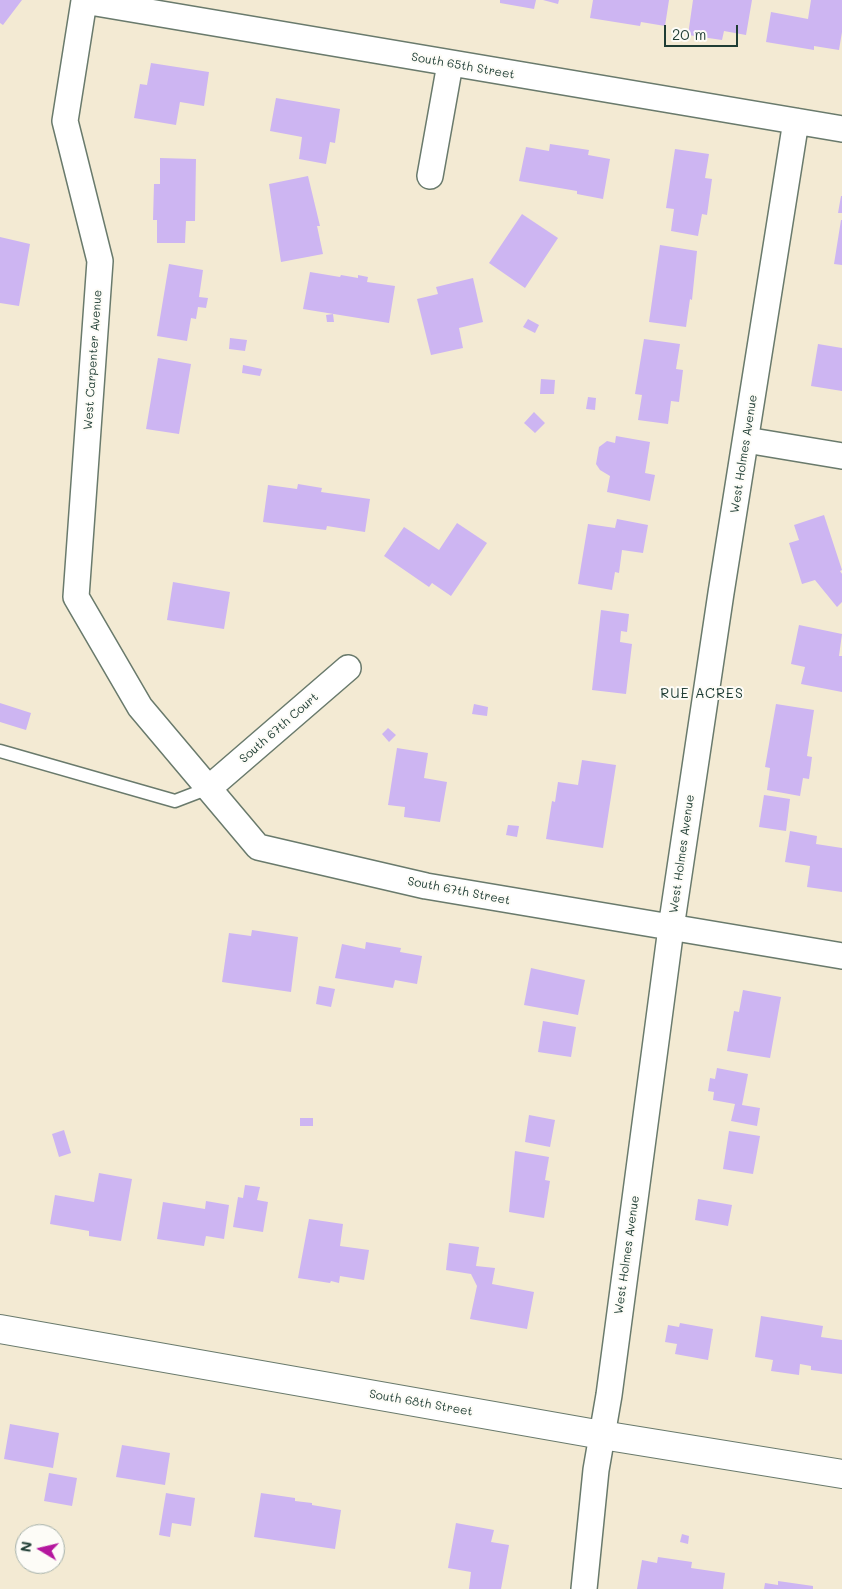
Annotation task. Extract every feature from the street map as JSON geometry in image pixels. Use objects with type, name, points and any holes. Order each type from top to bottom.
[{"type":"street","name":"South 65th Street","points":[[84,1],[842,129]]},
{"type":"street","name":"West Carpenter Avenue","points":[[84,1],[64,121],[100,261],[76,597],[140,707]]},
{"type":"street","points":[[430,176],[450,64]]},
{"type":"street","name":"West Holmes Avenue","points":[[584,1589],[602,1435],[671,928],[796,121]]},
{"type":"street","points":[[746,440],[842,456]]},
{"type":"street","name":"South 67th Court","points":[[209,788],[348,668]]},
{"type":"street","name":"South 67th Street","points":[[140,707],[258,847],[426,886],[842,956]]},
{"type":"street","name":"South 68th Street","points":[[0,1329],[602,1435],[842,1474]]},
{"type":"lane","points":[[0,751],[175,801],[209,788]]},
{"type":"building","points":[[0,0],[22,0],[3,25],[0,23]]},
{"type":"building","points":[[500,0],[536,0],[534,9],[500,3]]},
{"type":"building","points":[[543,0],[559,0],[558,4]]},
{"type":"building","points":[[593,0],[669,0],[665,26],[641,22],[640,26],[590,18]]},
{"type":"building","points":[[693,0],[752,0],[746,35],[724,31],[722,40],[688,35]]},
{"type":"building","points":[[811,0],[842,0],[842,32],[839,50],[814,46],[814,50],[766,42],[771,12],[808,19]]},
{"type":"building","points":[[151,63],[209,72],[204,106],[180,102],[176,125],[134,118],[140,84],[147,85]]},
{"type":"building","points":[[276,98],[340,109],[335,143],[330,142],[326,164],[299,159],[302,137],[270,131]]},
{"type":"building","points":[[550,144],[589,150],[588,155],[610,159],[603,199],[577,194],[577,191],[519,181],[526,147],[549,151]]},
{"type":"building","points":[[675,149],[709,154],[705,178],[712,179],[707,215],[702,214],[698,236],[671,231],[674,209],[666,208]]},
{"type":"building","points":[[160,158],[196,159],[195,221],[186,221],[185,243],[157,243],[157,220],[153,220],[154,184],[160,184]]},
{"type":"building","points":[[308,176],[320,226],[317,226],[323,254],[281,262],[269,184]]},
{"type":"building","points":[[841,196],[842,213],[838,213]]},
{"type":"building","points":[[522,214],[558,238],[525,288],[489,263]]},
{"type":"building","points":[[842,220],[842,265],[834,264]]},
{"type":"building","points":[[0,237],[30,244],[19,306],[0,303]]},
{"type":"building","points":[[660,245],[697,251],[692,300],[690,299],[686,327],[649,322]]},
{"type":"building","points":[[169,264],[203,270],[199,297],[208,298],[206,308],[198,307],[196,319],[191,318],[187,341],[157,336]]},
{"type":"building","points":[[310,272],[340,277],[341,275],[358,278],[358,275],[368,277],[367,282],[395,286],[389,323],[303,309]]},
{"type":"building","points":[[473,278],[483,322],[459,328],[463,348],[431,355],[417,299],[438,294],[436,287]]},
{"type":"building","points":[[333,314],[334,322],[327,322],[326,315]]},
{"type":"building","points":[[528,319],[539,325],[535,333],[523,327]]},
{"type":"building","points":[[230,338],[247,340],[245,351],[229,349]]},
{"type":"building","points":[[644,339],[680,344],[676,369],[683,370],[679,402],[671,401],[668,424],[638,420],[642,395],[635,394]]},
{"type":"building","points":[[818,344],[842,348],[842,391],[811,386]]},
{"type":"building","points":[[158,358],[191,364],[179,434],[146,429]]},
{"type":"building","points":[[243,365],[262,369],[260,376],[242,373]]},
{"type":"building","points":[[541,379],[555,380],[554,394],[540,394]]},
{"type":"building","points":[[588,397],[596,398],[595,410],[586,409]]},
{"type":"building","points":[[534,412],[545,423],[535,433],[524,423]]},
{"type":"building","points":[[616,436],[650,442],[645,473],[655,475],[650,501],[607,492],[610,476],[600,470],[596,464],[599,447],[607,441],[615,443]]},
{"type":"building","points":[[298,484],[322,488],[321,492],[370,499],[365,532],[327,526],[326,530],[263,522],[268,485],[297,489]]},
{"type":"building","points":[[824,515],[842,570],[840,571],[842,574],[842,602],[837,607],[815,580],[802,584],[789,543],[799,540],[794,525]]},
{"type":"building","points":[[617,519],[648,525],[643,553],[622,550],[619,573],[615,572],[612,590],[578,584],[588,524],[615,528]]},
{"type":"building","points":[[457,523],[487,543],[451,596],[432,583],[429,587],[384,556],[404,527],[439,550]]},
{"type":"building","points":[[173,582],[230,592],[224,629],[167,620]]},
{"type":"building","points":[[601,610],[629,614],[627,632],[621,631],[620,642],[632,644],[626,694],[592,690]]},
{"type":"building","points":[[799,625],[842,634],[839,656],[842,656],[842,692],[801,684],[805,667],[791,664]]},
{"type":"building","points":[[0,703],[31,713],[26,730],[0,722]]},
{"type":"building","points":[[474,704],[488,707],[487,716],[472,714]]},
{"type":"building","points":[[776,704],[814,710],[807,756],[812,757],[809,779],[803,778],[800,796],[767,790],[770,768],[765,767]]},
{"type":"building","points":[[388,728],[396,735],[389,742],[382,734]]},
{"type":"building","points":[[397,748],[428,753],[424,778],[447,782],[440,822],[404,817],[405,807],[388,805]]},
{"type":"building","points":[[582,760],[616,765],[603,848],[546,839],[552,801],[555,802],[558,782],[578,785]]},
{"type":"building","points":[[764,795],[790,799],[786,831],[759,827]]},
{"type":"building","points":[[508,825],[519,826],[517,837],[506,835]]},
{"type":"building","points":[[790,831],[817,836],[816,844],[842,848],[842,892],[807,887],[810,866],[785,862]]},
{"type":"building","points":[[252,930],[298,937],[291,992],[222,982],[229,933],[251,936]]},
{"type":"building","points":[[366,942],[401,948],[400,952],[422,956],[417,984],[395,980],[393,988],[335,978],[342,944],[365,949]]},
{"type":"building","points":[[531,968],[585,980],[578,1015],[524,1005]]},
{"type":"building","points":[[319,986],[335,989],[331,1007],[316,1004]]},
{"type":"building","points":[[743,990],[781,997],[770,1058],[727,1051],[734,1011],[739,1012]]},
{"type":"building","points":[[543,1021],[576,1027],[571,1057],[538,1052]]},
{"type":"building","points":[[717,1068],[748,1074],[742,1105],[760,1108],[757,1126],[731,1121],[735,1104],[713,1100],[714,1092],[708,1091],[710,1078],[715,1079]]},
{"type":"building","points":[[529,1115],[555,1120],[550,1147],[525,1142]]},
{"type":"building","points":[[300,1118],[313,1118],[313,1126],[300,1126]]},
{"type":"building","points":[[64,1130],[71,1153],[59,1157],[52,1134]]},
{"type":"building","points":[[729,1131],[760,1136],[753,1174],[723,1169]]},
{"type":"building","points":[[515,1151],[549,1157],[545,1180],[550,1181],[544,1218],[509,1212]]},
{"type":"building","points":[[99,1173],[132,1179],[121,1241],[89,1236],[89,1231],[50,1224],[55,1195],[94,1202]]},
{"type":"building","points":[[245,1185],[260,1187],[257,1200],[268,1202],[263,1232],[233,1227],[238,1197],[243,1198]]},
{"type":"building","points":[[698,1199],[732,1205],[728,1226],[695,1220]]},
{"type":"building","points":[[206,1201],[229,1205],[224,1239],[206,1236],[204,1246],[157,1239],[163,1202],[205,1209]]},
{"type":"building","points":[[309,1219],[343,1224],[340,1246],[369,1250],[364,1280],[340,1276],[339,1283],[331,1281],[330,1283],[298,1278]]},
{"type":"building","points":[[449,1243],[479,1247],[476,1266],[495,1268],[492,1284],[534,1292],[527,1329],[470,1319],[477,1286],[471,1274],[446,1270]]},
{"type":"building","points":[[761,1316],[823,1326],[821,1337],[842,1340],[842,1374],[811,1370],[811,1366],[800,1364],[799,1375],[771,1371],[773,1360],[755,1357]]},
{"type":"building","points":[[680,1323],[713,1329],[708,1360],[675,1354],[677,1344],[665,1342],[668,1325],[679,1327]]},
{"type":"building","points":[[10,1424],[59,1433],[53,1468],[4,1459]]},
{"type":"building","points":[[122,1445],[170,1453],[165,1485],[116,1477]]},
{"type":"building","points":[[49,1473],[77,1478],[72,1506],[44,1501]]},
{"type":"building","points":[[166,1493],[195,1498],[191,1526],[172,1523],[170,1537],[159,1535]]},
{"type":"building","points":[[261,1493],[295,1498],[295,1501],[341,1510],[335,1549],[254,1537]]},
{"type":"building","points":[[456,1523],[494,1530],[491,1542],[509,1545],[501,1589],[469,1589],[471,1572],[448,1568]]},
{"type":"building","points":[[682,1534],[689,1536],[688,1544],[680,1542]]},
{"type":"building","points":[[658,1557],[692,1562],[691,1568],[725,1573],[723,1589],[637,1589],[642,1560],[657,1563]]},
{"type":"building","points":[[778,1581],[813,1586],[813,1589],[764,1589],[765,1583],[778,1585]]},
{"type":"district","name":"RUE ACRES","points":[[702,694]]}]
